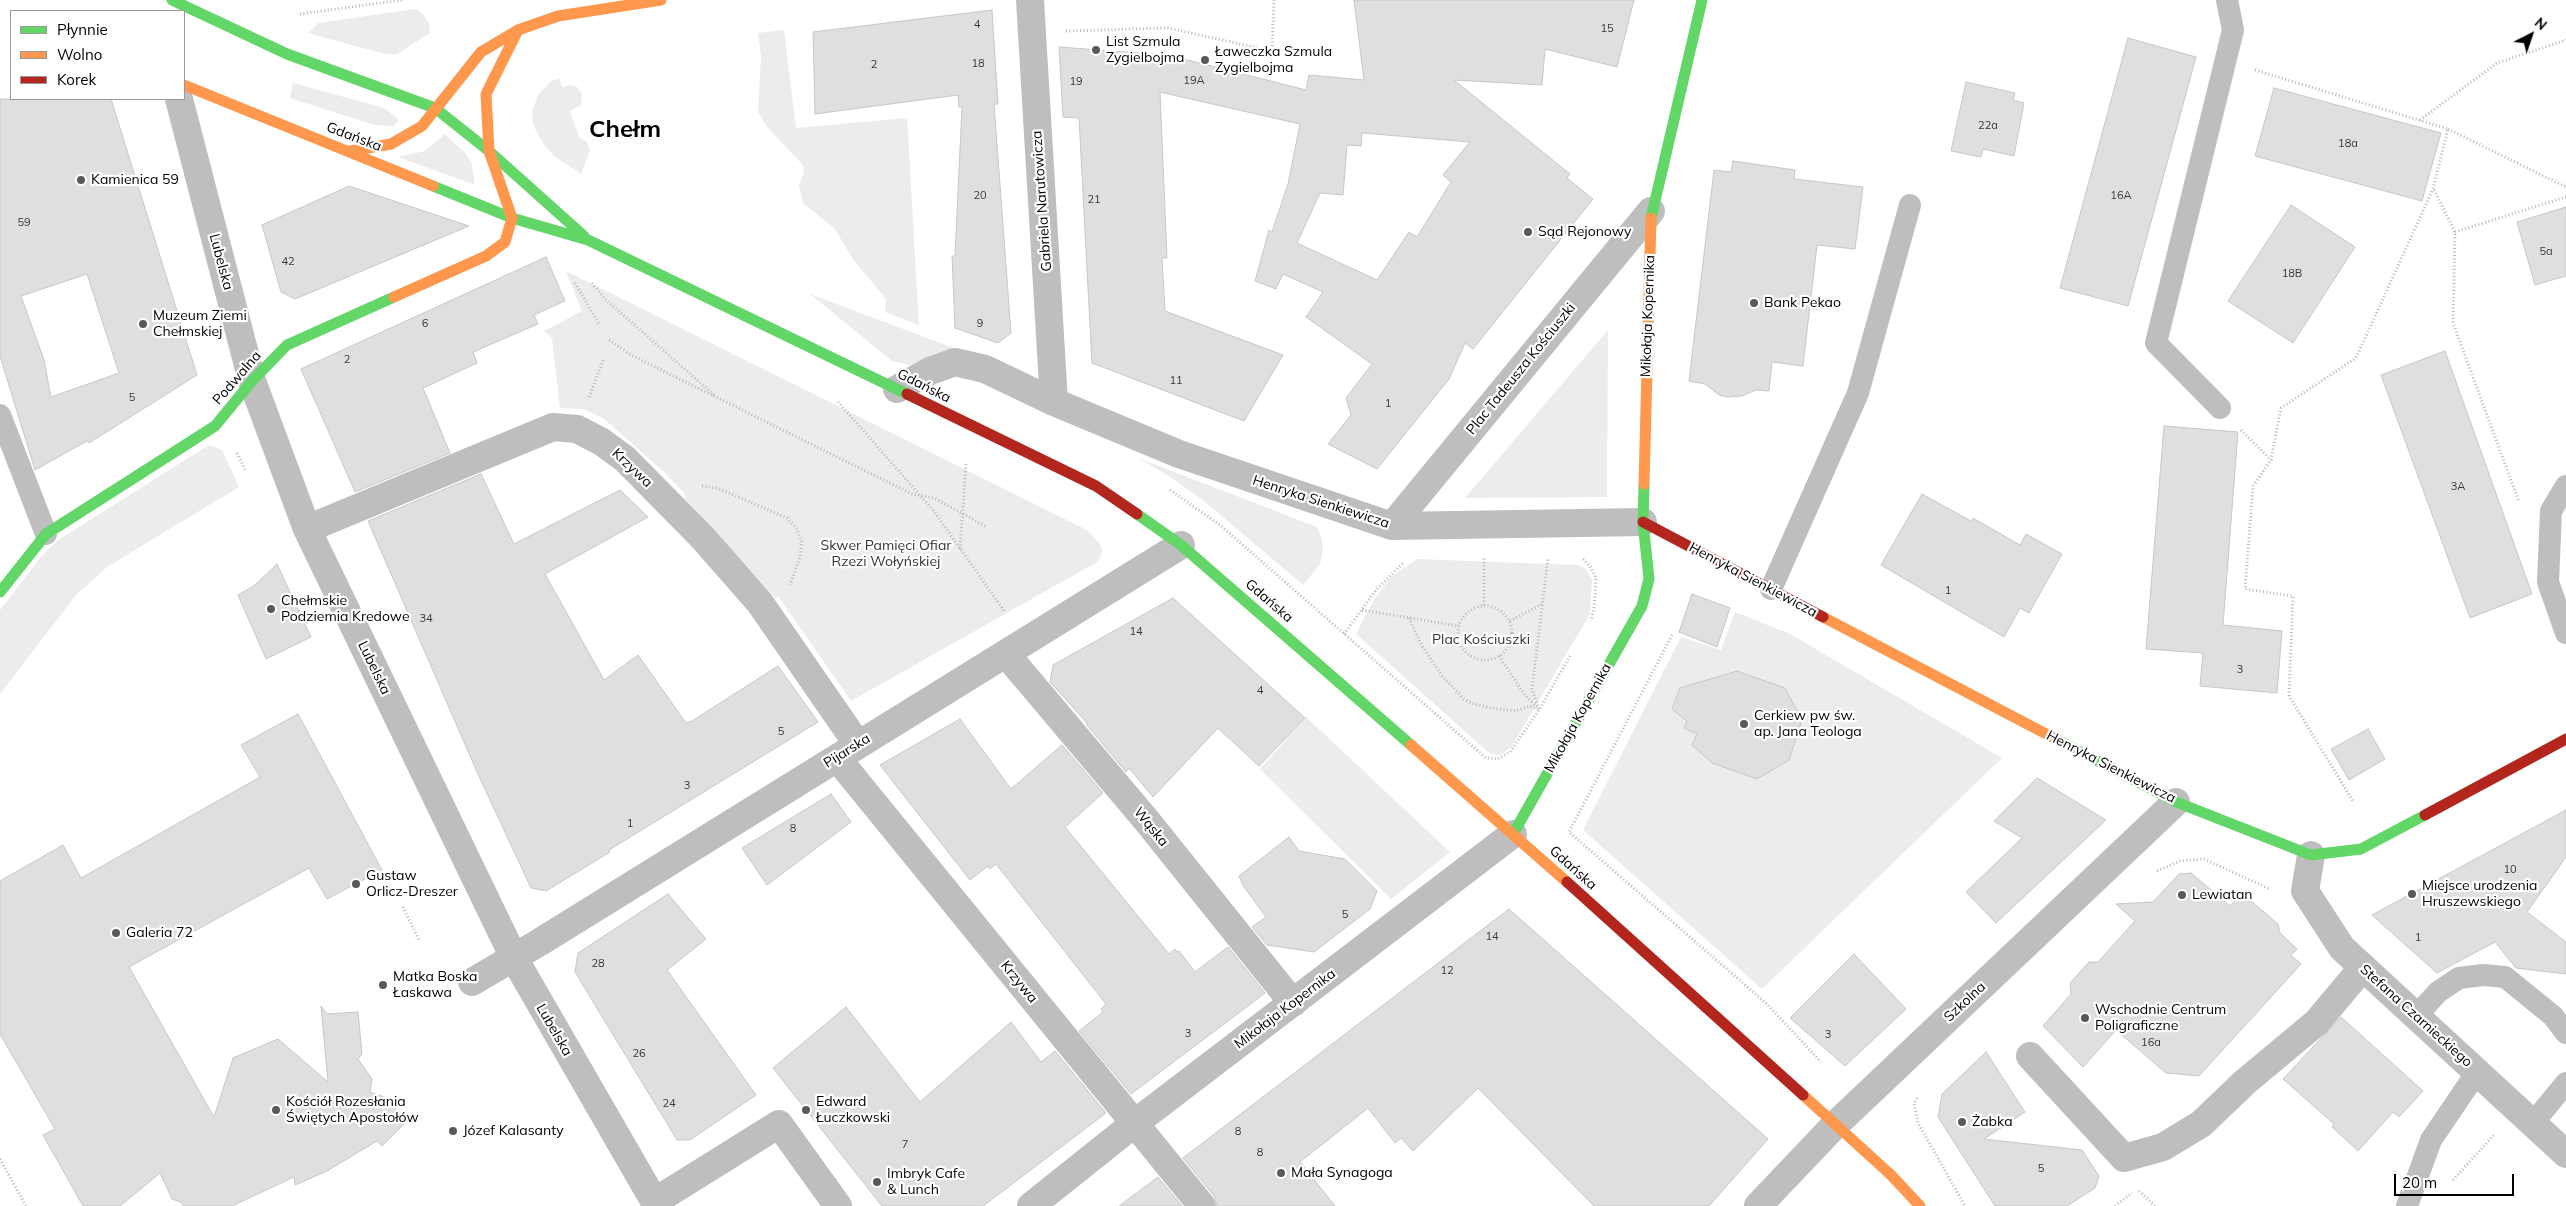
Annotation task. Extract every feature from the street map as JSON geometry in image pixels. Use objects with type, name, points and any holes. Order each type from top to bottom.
[{"type":"street","name":"Gdańska","points":[[172,0],[287,54],[435,108],[489,151],[588,240]]},
{"type":"street","points":[[350,151],[392,144],[422,126],[481,52],[518,30],[558,16],[662,0]]},
{"type":"street","name":"Gabriela Narutowicza","points":[[1030,0],[1054,402]]},
{"type":"street","name":"Mikołaja Kopernika","points":[[1031,1206],[1135,1123],[1513,834],[1642,606],[1649,579],[1643,522],[1651,211],[1702,0]]},
{"type":"street","points":[[512,218],[489,151],[486,94],[518,30]]},
{"type":"street","name":"Gdańska","points":[[185,85],[512,218],[588,240],[1096,486],[1181,545],[1513,834],[1834,1126],[1891,1175],[1920,1206]]},
{"type":"street","name":"Lubelska","points":[[179,100],[252,381],[307,529],[514,958],[656,1204]]},
{"type":"street","name":"Plac Tadeusza Kościuszki","points":[[1392,526],[1651,211]]},
{"type":"street","name":"Podwalna","points":[[0,592],[46,534],[215,426],[252,381],[287,345],[496,250],[505,242],[510,231],[512,218]]},
{"type":"street","name":"Henryka Sienkiewicza","points":[[897,389],[930,371],[955,362],[985,369],[1054,402],[1179,454],[1392,526],[1643,522],[2176,802],[2310,856],[2360,849],[2566,740]]},
{"type":"street","name":"Krzywa","points":[[307,529],[553,427],[577,429],[602,442],[625,459],[703,538],[760,603],[847,751],[1135,1123],[1202,1206]]},
{"type":"street","name":"Pijarska","points":[[472,982],[514,958],[1181,545]]},
{"type":"street","name":"Wąska","points":[[1006,654],[1147,822],[1294,1003]]},
{"type":"street","name":"Szkolna","points":[[1758,1206],[1834,1126],[2176,802]]},
{"type":"street","name":"Stefana Czarnieckiego","points":[[2310,856],[2305,891],[2342,948],[2566,1154]]},
{"type":"street","points":[[2030,1056],[2124,1158],[2163,1147],[2201,1124],[2246,1082],[2317,1022],[2363,967]]},
{"type":"street","points":[[656,1204],[780,1124],[838,1206]]},
{"type":"lane","points":[[2220,408],[2156,343],[2233,30],[2226,0]]},
{"type":"lane","points":[[1771,589],[1858,393],[1910,205]]},
{"type":"lane","points":[[0,415],[46,534]]},
{"type":"lane","points":[[2566,486],[2550,511],[2548,582],[2566,633]]},
{"type":"lane","points":[[2416,1016],[2438,992],[2459,978],[2483,975],[2505,977],[2553,1016],[2566,1034]]},
{"type":"lane","points":[[2407,1206],[2431,1140],[2477,1072]]},
{"type":"lane","points":[[2533,1123],[2566,1083]]},
{"type":"path","points":[[300,14],[403,0]]},
{"type":"path","points":[[1060,31],[1168,28],[1272,51],[1274,0]]},
{"type":"path","points":[[2420,120],[2497,63],[2566,40]]},
{"type":"path","points":[[2225,61],[2448,129],[2566,187]]},
{"type":"path","points":[[2353,801],[2289,696],[2293,596],[2245,589],[2253,486],[2271,460],[2281,408],[2356,358],[2434,189],[2448,129]]},
{"type":"path","points":[[2434,189],[2454,232],[2453,323],[2521,508]]},
{"type":"path","points":[[2454,232],[2566,197]]},
{"type":"path","points":[[575,283],[599,324]]},
{"type":"path","points":[[606,299],[718,398]]},
{"type":"path","points":[[609,340],[633,356],[912,494],[934,498],[987,527]]},
{"type":"path","points":[[577,429],[604,358]]},
{"type":"path","points":[[832,395],[933,510],[1010,619]]},
{"type":"path","points":[[2220,408],[2271,460]]},
{"type":"path","points":[[960,549],[967,457]]},
{"type":"path","points":[[1344,634],[1386,579],[1412,556]]},
{"type":"path","points":[[1476,556],[1494,556]]},
{"type":"path","points":[[1484,556],[1484,605]]},
{"type":"path","points":[[1539,558],[1556,558]]},
{"type":"path","points":[[1539,710],[1532,689],[1548,558]]},
{"type":"path","points":[[1574,558],[1582,559],[1590,566],[1596,578],[1594,609],[1591,621]]},
{"type":"path","points":[[1510,621],[1542,604]]},
{"type":"path","points":[[1484,605],[1501,610],[1510,621],[1512,634],[1511,643],[1499,656],[1490,660],[1471,656],[1460,643],[1459,626],[1468,611],[1484,605]]},
{"type":"path","points":[[1362,610],[1459,626]]},
{"type":"path","points":[[1409,618],[1411,627],[1434,664],[1464,699],[1471,703],[1491,708],[1515,710],[1530,706],[1539,710]]},
{"type":"path","points":[[1672,634],[1569,832],[1767,1004],[1824,1064]]},
{"type":"path","points":[[1539,710],[1572,653]]},
{"type":"path","points":[[1499,656],[1524,694],[1539,710]]},
{"type":"path","points":[[2204,859],[2279,892]]},
{"type":"path","points":[[403,907],[419,940]]},
{"type":"path","points":[[1918,1096],[1914,1103],[1918,1123],[1965,1206]]},
{"type":"path","points":[[0,1159],[26,1206]]},
{"type":"path","points":[[2115,1206],[2137,1189],[2156,1206]]},
{"type":"green space","points":[[415,9],[422,13],[429,23],[430,33],[397,54],[385,54],[308,33],[318,23]]},
{"type":"green space","points":[[784,30],[796,128],[907,118],[919,325],[885,312],[886,299],[852,258],[835,229],[803,203],[799,185],[804,172],[803,165],[767,127],[758,112],[761,56],[758,33]]},
{"type":"green space","points":[[559,78],[562,87],[571,85],[577,87],[582,94],[581,105],[570,111],[579,137],[587,142],[590,150],[581,174],[554,156],[543,143],[533,125],[532,112],[538,95],[550,82]]},
{"type":"green space","points":[[293,83],[384,108],[396,117],[398,121],[394,126],[374,125],[290,98]]},
{"type":"green space","points":[[445,134],[466,154],[472,164],[475,185],[398,157],[425,151]]},
{"type":"green space","name":"Skwer Pamięci Ofiar Rzezi Wołyńskiej","points":[[566,271],[1087,530],[1099,543],[1102,549],[1101,556],[1097,562],[851,701],[778,596],[776,599],[685,499],[685,494],[663,471],[603,418],[583,409],[560,408],[552,338],[544,331],[582,311]]},
{"type":"green space","points":[[810,294],[967,353],[909,365],[892,361]]},
{"type":"green space","points":[[1608,330],[1607,497],[1465,498]]},
{"type":"green space","points":[[209,445],[222,450],[239,487],[107,567],[76,595],[0,694],[0,610],[40,558],[58,540]]},
{"type":"green space","points":[[1138,458],[1317,527],[1322,539],[1323,551],[1320,564],[1303,585],[1204,501],[1172,478]]},
{"type":"green space","name":"Plac Kościuszki","points":[[1417,559],[1577,565],[1585,568],[1592,579],[1590,614],[1512,746],[1502,754],[1495,755],[1488,752],[1356,634],[1373,601],[1391,577]]},
{"type":"green space","points":[[1735,612],[1790,634],[2002,758],[1762,989],[1583,830],[1681,637],[1721,650]]},
{"type":"green space","points":[[1306,717],[1450,852],[1391,899],[1260,769]]},
{"type":"building","points":[[1354,0],[1634,0],[1617,67],[1545,49],[1542,85],[1454,80],[1570,174],[1567,178],[1593,199],[1473,349],[1465,343],[1449,379],[1377,469],[1328,444],[1351,415],[1346,398],[1372,364],[1306,317],[1323,292],[1283,274],[1276,289],[1255,281],[1269,230],[1272,232],[1288,184],[1300,124],[1160,92],[1167,258],[1162,258],[1165,311],[1283,355],[1244,421],[1092,363],[1079,118],[1063,117],[1059,47],[1168,55],[1306,90],[1309,75],[1364,80]],"holes":[[[1362,133],[1470,142],[1443,175],[1451,182],[1417,237],[1409,232],[1377,280],[1297,243],[1320,193],[1343,195],[1347,145],[1361,146]]]},
{"type":"building","points":[[992,10],[998,104],[994,104],[1011,333],[998,343],[955,328],[952,256],[955,256],[962,107],[959,107],[958,95],[815,114],[813,32]]},
{"type":"building","points":[[2128,38],[2196,57],[2128,306],[2060,288]]},
{"type":"building","points":[[1966,82],[2015,93],[2013,100],[2024,103],[2014,156],[1983,149],[1981,157],[1951,151]]},
{"type":"building","points":[[2274,88],[2441,133],[2422,201],[2255,156]]},
{"type":"building","points":[[0,99],[111,100],[197,375],[89,443],[87,441],[35,470],[0,356]],"holes":[[[87,274],[119,373],[51,397],[44,360],[21,296]]]},
{"type":"building","name":"Bank Pekao","points":[[1733,161],[1795,170],[1794,179],[1863,187],[1855,249],[1817,245],[1803,366],[1772,362],[1769,391],[1756,390],[1742,396],[1728,397],[1719,395],[1705,384],[1689,381],[1714,170],[1731,172]]},
{"type":"building","points":[[349,186],[469,226],[295,299],[281,292],[262,225]]},
{"type":"building","points":[[2291,205],[2355,247],[2293,343],[2228,301]]},
{"type":"building","points":[[2566,207],[2566,276],[2535,285],[2517,222]]},
{"type":"building","points":[[546,257],[565,301],[534,315],[538,324],[473,352],[477,363],[423,388],[450,453],[355,492],[301,369]]},
{"type":"building","points":[[2445,351],[2532,594],[2470,618],[2381,375]]},
{"type":"building","points":[[2164,426],[2238,432],[2223,625],[2282,631],[2277,693],[2200,686],[2203,653],[2146,649]]},
{"type":"building","points":[[481,474],[514,544],[620,490],[648,517],[545,574],[604,680],[638,655],[686,723],[778,666],[818,722],[609,850],[610,852],[546,891],[531,888],[477,772],[368,521]]},
{"type":"building","points":[[1922,494],[1971,521],[1973,518],[2020,545],[2026,534],[2062,554],[2029,613],[2020,608],[2004,637],[1881,565]]},
{"type":"building","name":"Chełmskie Podziemia Kredowe","points":[[277,564],[311,637],[266,659],[238,595],[255,585]]},
{"type":"building","points":[[1692,594],[1730,608],[1717,647],[1679,632]]},
{"type":"building","points":[[1173,598],[1305,718],[1259,766],[1218,728],[1153,797],[1129,768],[1126,772],[1087,723],[1050,682],[1053,665]]},
{"type":"building","name":"Cerkiew pw św. ap. Jana Teologa","points":[[1737,671],[1785,688],[1802,720],[1789,760],[1757,779],[1712,763],[1692,745],[1697,734],[1684,728],[1687,721],[1672,709],[1680,688]]},
{"type":"building","points":[[298,714],[382,870],[327,899],[309,868],[129,967],[214,1117],[233,1058],[278,1039],[328,1082],[321,1006],[327,1014],[358,1012],[362,1054],[358,1059],[372,1079],[370,1092],[384,1097],[407,1121],[382,1146],[377,1141],[327,1171],[295,1185],[294,1177],[232,1206],[183,1206],[181,1202],[172,1199],[160,1173],[120,1206],[83,1206],[43,1135],[55,1129],[0,1034],[0,881],[63,845],[81,878],[260,777],[241,745]]},
{"type":"building","points":[[960,719],[1011,789],[1062,745],[1103,793],[1065,827],[1101,871],[1169,954],[1175,949],[1177,952],[1179,951],[1195,972],[1228,947],[1265,993],[1131,1094],[1079,1031],[1103,1012],[1101,1009],[1106,1004],[996,864],[990,869],[988,866],[970,880],[880,765]]},
{"type":"building","points":[[2368,729],[2385,759],[2349,780],[2331,749]]},
{"type":"building","points":[[2037,778],[2106,820],[1996,923],[1966,892],[2022,838],[1994,821]]},
{"type":"building","points":[[831,794],[851,822],[767,885],[742,848]]},
{"type":"building","points":[[2566,810],[2566,857],[2527,912],[2566,942],[2566,974],[2516,968],[2495,942],[2437,973],[2372,915]]},
{"type":"building","points":[[1289,837],[1299,851],[1345,859],[1377,891],[1370,909],[1314,952],[1267,945],[1252,927],[1266,917],[1244,887],[1239,876]]},
{"type":"building","points":[[2191,873],[2230,906],[2242,893],[2278,924],[2280,933],[2297,949],[2291,955],[2301,964],[2199,1076],[2166,1073],[2116,1030],[2083,1067],[2043,1026],[2071,994],[2070,983],[2089,962],[2098,962],[2135,921],[2116,904],[2153,902],[2179,874]]},
{"type":"building","points":[[668,894],[706,939],[667,970],[756,1095],[690,1140],[677,1140],[575,972],[578,953]]},
{"type":"building","points":[[1509,909],[1768,1139],[1709,1206],[1594,1206],[1478,1088],[1413,1151],[1401,1138],[1395,1143],[1368,1108],[1300,1162],[1335,1206],[1217,1206],[1214,1196],[1183,1158]]},
{"type":"building","points":[[1854,954],[1906,1009],[1845,1066],[1790,1018]]},
{"type":"building","points":[[846,1007],[920,1102],[1011,1022],[1041,1062],[1055,1051],[1106,1113],[983,1206],[882,1206],[773,1068]]},
{"type":"building","points":[[2341,1017],[2423,1091],[2399,1117],[2393,1112],[2358,1151],[2332,1127],[2334,1124],[2283,1079]]},
{"type":"building","points":[[1986,1052],[2025,1112],[1984,1139],[2082,1150],[2099,1176],[2095,1188],[2067,1206],[1995,1206],[1938,1117],[1942,1094]]},
{"type":"building","points":[[1158,1177],[1182,1206],[1119,1206]]},
{"type":"traffic: fast","points":[[172,0],[287,54],[435,108],[489,151],[584,236]]},
{"type":"traffic: fast","points":[[1651,218],[1702,0]]},
{"type":"traffic: fast","points":[[433,186],[512,218],[588,240],[907,394]]},
{"type":"traffic: fast","points":[[0,592],[46,534],[215,426],[252,381],[287,345],[394,297]]},
{"type":"traffic: fast","points":[[1513,834],[1642,606],[1649,579],[1643,522],[1644,484]]},
{"type":"traffic: fast","points":[[1137,514],[1181,545],[1411,745]]},
{"type":"traffic: fast","points":[[2052,737],[2176,802],[2311,855],[2361,849],[2425,815]]},
{"type":"traffic: slow","points":[[350,151],[391,144],[422,126],[481,52],[518,30],[558,16],[661,0]]},
{"type":"traffic: slow","points":[[394,297],[486,256],[505,242],[512,218],[489,151],[486,94],[518,30]]},
{"type":"traffic: slow","points":[[185,85],[433,186]]},
{"type":"traffic: slow","points":[[1644,484],[1651,218]]},
{"type":"traffic: slow","points":[[1823,617],[2052,737]]},
{"type":"traffic: slow","points":[[1411,745],[1567,882]]},
{"type":"traffic: slow","points":[[1803,1095],[1891,1175],[1920,1206]]},
{"type":"traffic: jam","points":[[907,394],[1096,486],[1137,514]]},
{"type":"traffic: jam","points":[[1643,522],[1823,617]]},
{"type":"traffic: jam","points":[[2425,815],[2566,739]]},
{"type":"traffic: jam","points":[[1567,882],[1803,1095]]},
{"type":"place","name":"List Szmula Zygielbojma","points":[[1096,50]]},
{"type":"place","name":"Ławeczka Szmula Zygielbojma","points":[[1205,60]]},
{"type":"place","name":"Kamienica 59","points":[[81,180]]},
{"type":"place","name":"Sąd Rejonowy","points":[[1528,232]]},
{"type":"place","name":"Bank Pekao","points":[[1754,303]]},
{"type":"place","name":"Muzeum Ziemi Chełmskiej","points":[[143,324]]},
{"type":"place","name":"Chełmskie Podziemia Kredowe","points":[[271,609]]},
{"type":"place","name":"Cerkiew pw św. ap. Jana Teologa","points":[[1744,724]]},
{"type":"place","name":"Gustaw Orlicz-Dreszer","points":[[356,884]]},
{"type":"place","name":"Miejsce urodzenia Hruszewskiego","points":[[2412,894]]},
{"type":"place","name":"Lewiatan","points":[[2182,895]]},
{"type":"place","name":"Galeria 72","points":[[116,933]]},
{"type":"place","name":"Matka Boska Łaskawa","points":[[383,985]]},
{"type":"place","name":"Wschodnie Centrum Poligraficzne","points":[[2085,1018]]},
{"type":"place","name":"Kościół Rozesłania Świętych Apostołów","points":[[276,1110]]},
{"type":"place","name":"Edward Łuczkowski","points":[[806,1110]]},
{"type":"place","name":"Żabka","points":[[1962,1122]]},
{"type":"place","name":"Józef Kalasanty","points":[[453,1131]]},
{"type":"place","name":"Mała Synagoga","points":[[1281,1173]]},
{"type":"place","name":"Imbryk Cafe & Lunch","points":[[877,1182]]},
{"type":"district","name":"Chełm","points":[[625,130]]}]
